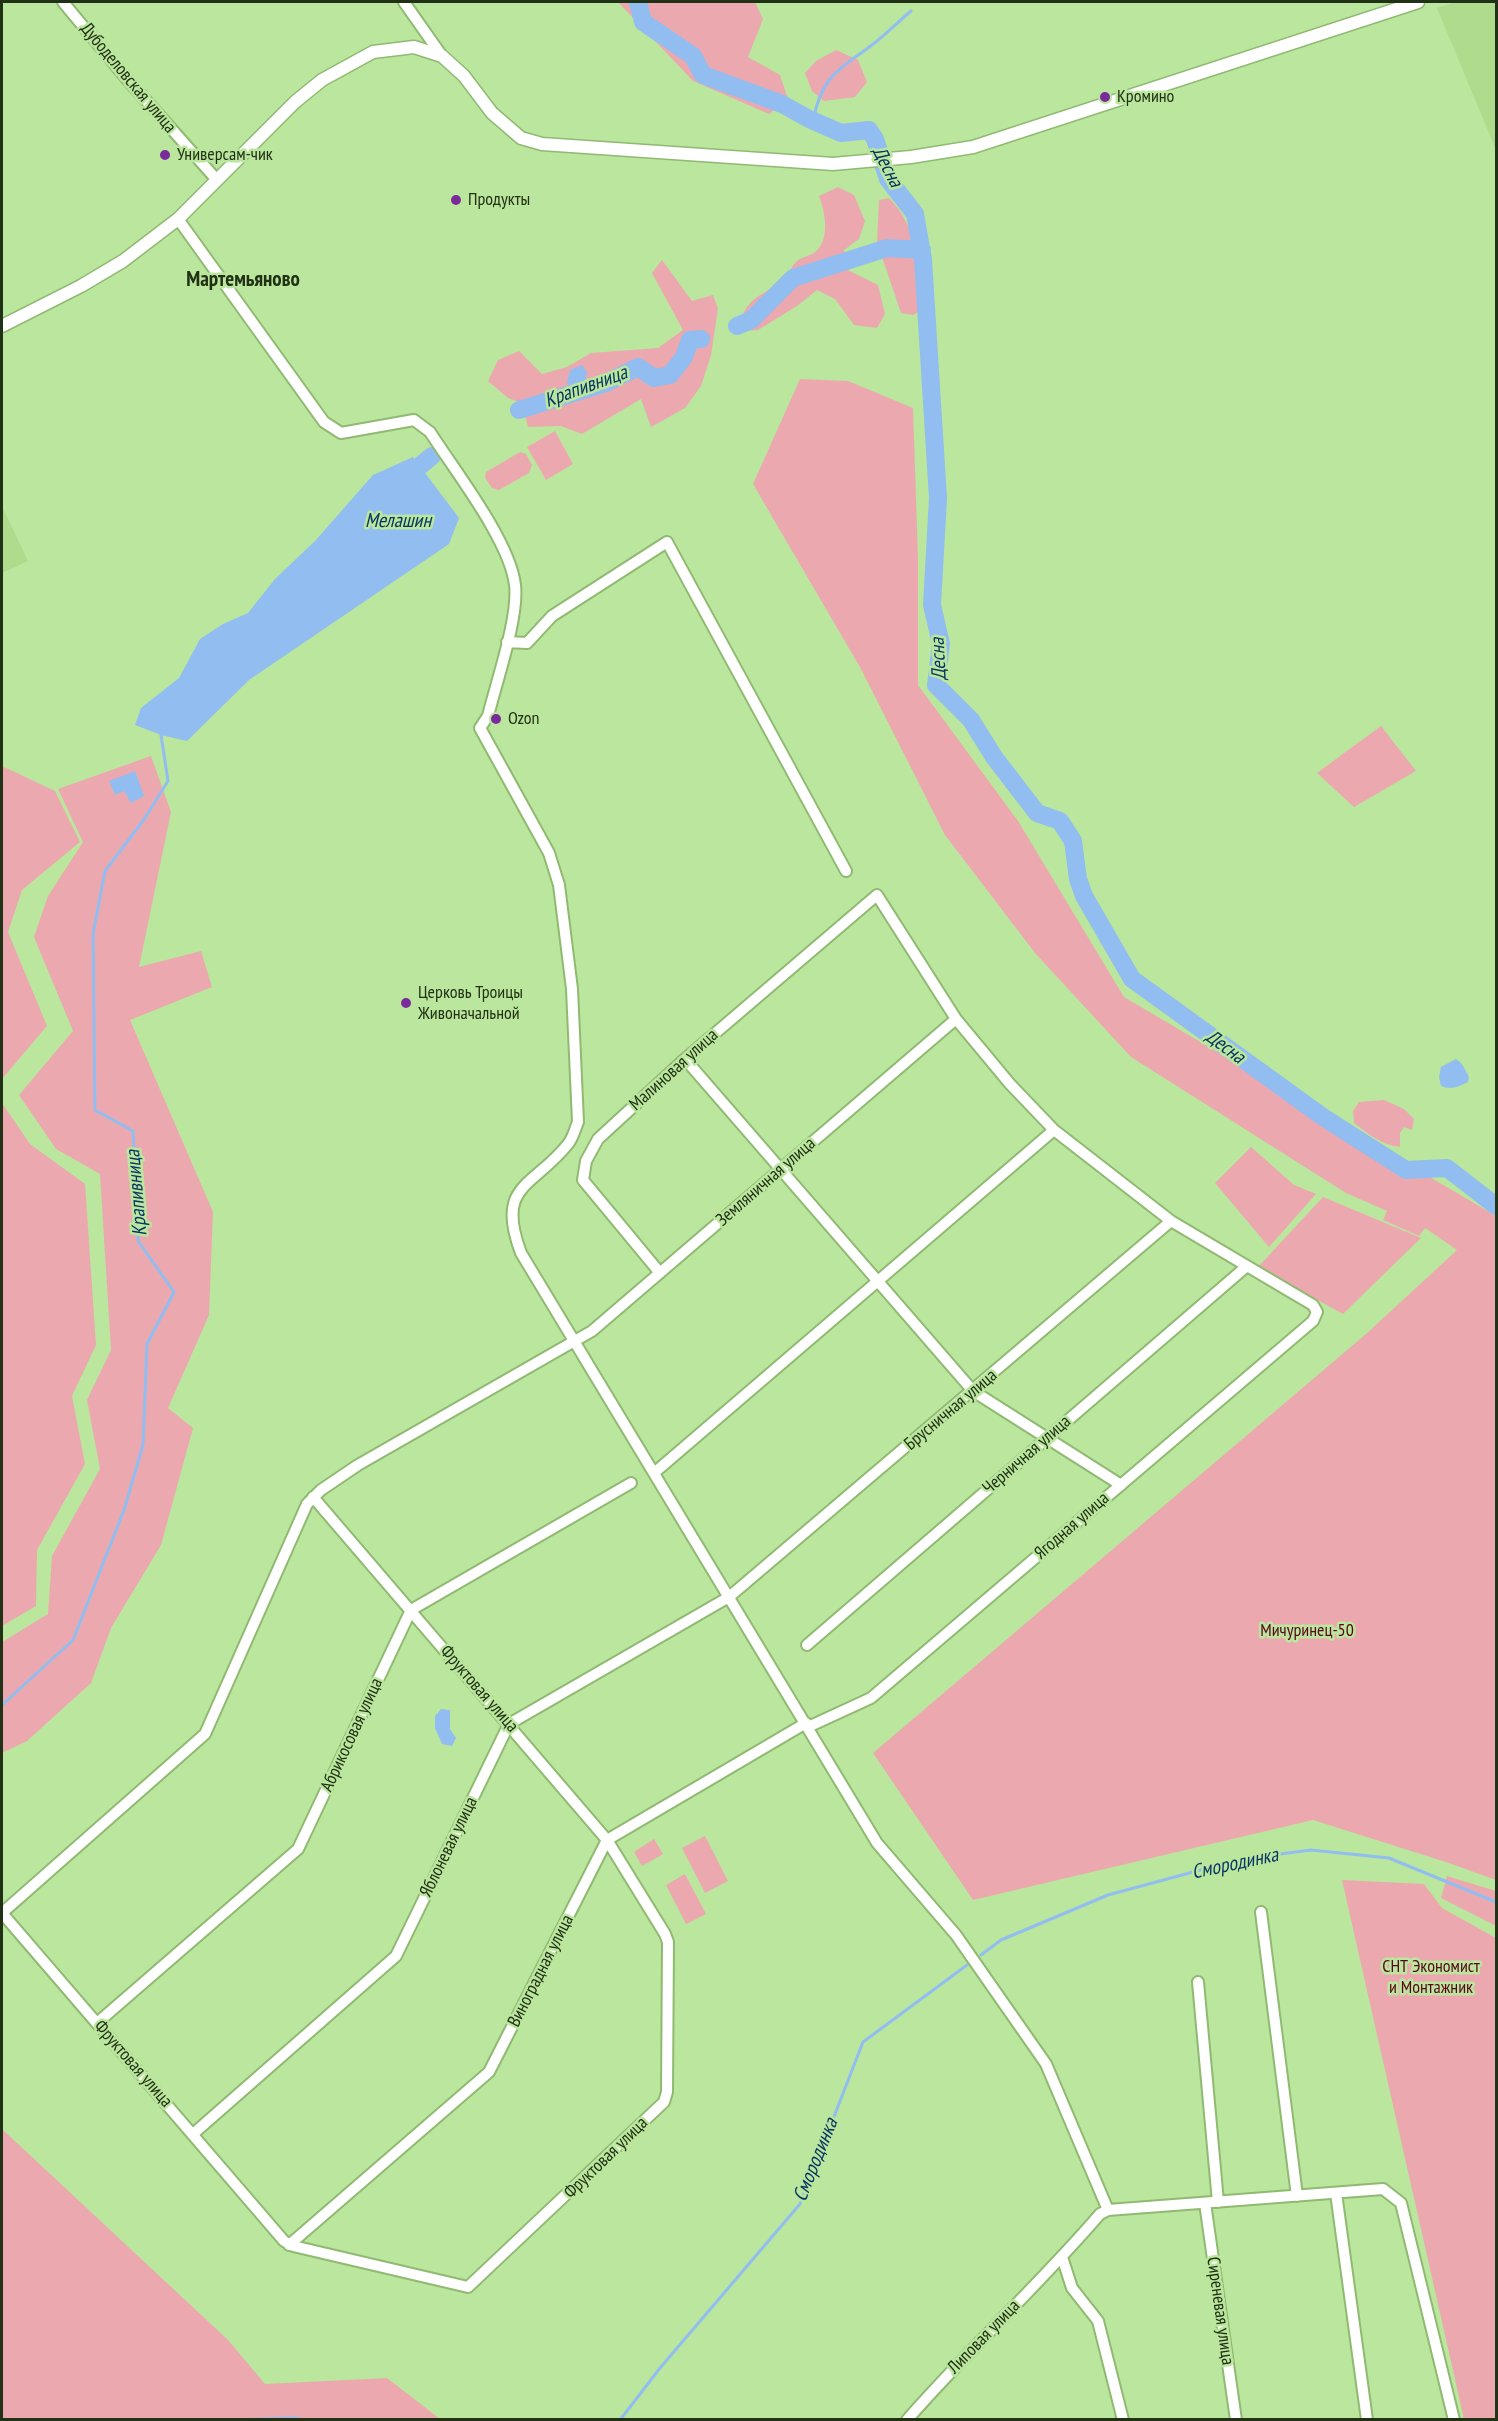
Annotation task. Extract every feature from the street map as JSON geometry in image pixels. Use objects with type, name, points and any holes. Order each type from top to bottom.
[{"type":"street","name":"Дубоделовская улица","points":[[63,2],[126,78],[217,180]]},
{"type":"street","points":[[404,2],[442,56],[464,76],[492,113],[521,138],[542,144],[833,164],[911,157],[973,147],[1282,44],[1418,2]]},
{"type":"street","points":[[2,326],[123,261],[178,219],[295,102],[322,80],[373,52],[414,47],[442,56]]},
{"type":"street","points":[[178,219],[324,422],[341,433],[414,420],[430,432],[502,543],[516,585],[514,612],[507,642],[488,716],[480,728],[549,853],[559,885],[572,989],[578,1122],[570,1143],[519,1191],[512,1205],[513,1232],[521,1253],[877,1843],[956,1935],[1046,2064],[1108,2210],[1383,2189],[1401,2203],[1454,2420]]},
{"type":"street","points":[[507,642],[527,643],[552,616],[666,542],[846,871]]},
{"type":"street","name":"Малиновая улица","points":[[660,1273],[584,1180],[585,1161],[598,1139],[685,1059],[877,895],[956,1019]]},
{"type":"street","points":[[956,1019],[1010,1084],[1054,1130],[1171,1221],[1247,1266]]},
{"type":"street","name":"Земляничная улица","points":[[574,1341],[592,1331],[956,1019]]},
{"type":"street","points":[[685,1059],[972,1392],[1120,1485]]},
{"type":"street","points":[[654,1473],[1054,1130]]},
{"type":"street","name":"Брусничная улица","points":[[729,1597],[1171,1221]]},
{"type":"street","name":"Ягодная улица","points":[[807,1725],[871,1698],[1313,1322],[1317,1312],[1313,1305],[1247,1266]]},
{"type":"street","name":"Черничная улица","points":[[807,1646],[1247,1266]]},
{"type":"street","name":"Фруктовая улица","points":[[312,1497],[607,1840],[667,1938],[667,2092],[664,2102],[468,2287],[289,2245],[2,1913],[205,1734],[312,1497],[358,1465],[574,1341]]},
{"type":"street","points":[[411,1610],[631,1483]]},
{"type":"street","points":[[509,1725],[729,1597]]},
{"type":"street","name":"Абрикосовая улица","points":[[97,2023],[298,1850],[411,1610]]},
{"type":"street","name":"Яблоневая улица","points":[[193,2134],[396,1956],[509,1725]]},
{"type":"street","points":[[607,1840],[807,1725]]},
{"type":"street","name":"Виноградная улица","points":[[289,2245],[489,2072],[607,1840]]},
{"type":"street","points":[[1261,1912],[1297,2196]]},
{"type":"street","points":[[1198,1982],[1218,2202]]},
{"type":"street","points":[[1336,2193],[1367,2420]]},
{"type":"street","name":"Сиреневая улица","points":[[1205,2203],[1236,2420]]},
{"type":"street","name":"Липовая улица","points":[[907,2420],[950,2371],[1062,2257],[1100,2214],[1108,2210]]},
{"type":"street","points":[[1062,2257],[1072,2288],[1098,2321],[1123,2420]]},
{"type":"shaded area","points":[[1456,2],[1496,2],[1496,150],[1437,8]]},
{"type":"shaded area","points":[[2,506],[28,561],[2,573]]},
{"type":"green space","points":[[618,2],[755,2],[763,19],[748,57],[780,75],[788,99],[769,114],[693,81]]},
{"type":"green space","points":[[836,50],[858,60],[867,82],[855,97],[824,101],[812,91],[805,73],[816,61]]},
{"type":"green space","points":[[838,187],[854,195],[865,221],[859,239],[844,250],[848,270],[878,285],[885,314],[877,328],[854,325],[835,299],[817,290],[797,306],[758,330],[740,331],[745,310],[750,303],[778,283],[797,261],[819,248],[825,234],[825,226],[819,196]]},
{"type":"green space","points":[[889,198],[899,209],[906,222],[916,250],[923,309],[913,315],[901,313],[877,242],[879,200]]},
{"type":"green space","points":[[662,260],[692,301],[713,295],[718,309],[711,355],[701,386],[685,408],[651,427],[641,399],[582,434],[561,426],[528,427],[522,403],[508,398],[488,381],[498,360],[519,351],[542,374],[567,367],[591,353],[658,348],[683,330],[652,273]]},
{"type":"green space","name":"Мичуринец-50","points":[[800,379],[848,381],[913,408],[918,558],[918,685],[1018,821],[1124,997],[1496,1216],[1496,1880],[1313,1820],[973,1900],[873,1753],[1366,1334],[1457,1250],[1425,1228],[1419,1236],[1383,1220],[1387,1211],[1346,1193],[1131,1057],[1035,953],[945,835],[861,669],[753,484]]},
{"type":"green space","points":[[555,431],[573,464],[546,480],[527,447]]},
{"type":"green space","points":[[520,452],[526,454],[532,465],[529,473],[499,490],[492,488],[485,478],[486,472]]},
{"type":"green space","points":[[1381,726],[1416,771],[1354,807],[1317,773]]},
{"type":"green space","points":[[151,756],[171,812],[139,967],[201,951],[212,987],[130,1020],[213,1212],[209,1315],[168,1408],[193,1428],[161,1545],[111,1628],[91,1683],[27,1741],[2,1753],[2,1642],[48,1614],[52,1556],[100,1469],[87,1400],[111,1350],[100,1174],[56,1149],[19,1095],[73,1031],[34,937],[48,896],[83,842],[58,789]]},
{"type":"green space","points":[[2,766],[55,791],[80,842],[22,890],[8,932],[47,1026],[2,1079]]},
{"type":"green space","points":[[1384,1100],[1404,1109],[1414,1119],[1412,1130],[1404,1127],[1400,1133],[1400,1147],[1381,1141],[1354,1123],[1353,1111],[1359,1102]]},
{"type":"green space","points":[[2,1103],[30,1144],[85,1184],[96,1345],[72,1396],[85,1464],[37,1550],[36,1606],[2,1626]]},
{"type":"green space","points":[[1251,1147],[1294,1185],[1316,1194],[1269,1247],[1215,1183]]},
{"type":"green space","points":[[1323,1197],[1421,1238],[1343,1314],[1258,1267]]},
{"type":"green space","points":[[705,1836],[728,1881],[705,1893],[682,1848]]},
{"type":"green space","points":[[654,1839],[663,1854],[642,1866],[634,1852]]},
{"type":"green space","points":[[685,1874],[706,1914],[686,1924],[666,1885]]},
{"type":"green space","points":[[1447,1876],[1496,1891],[1496,1926],[1441,1898]]},
{"type":"green space","name":"СНТ Экономист и Монтажник","points":[[1342,1880],[1424,1884],[1442,1908],[1496,1938],[1496,2419],[1464,2419]]},
{"type":"green space","points":[[2,2129],[228,2340],[265,2384],[387,2378],[440,2419],[2,2419]]},
{"type":"water","points":[[582,365],[587,372],[584,392],[574,398],[567,382],[570,370]]},
{"type":"water","name":"Мелашин","points":[[413,457],[459,518],[449,544],[249,680],[187,741],[161,735],[135,725],[141,708],[179,678],[200,639],[223,624],[248,613],[275,579],[315,541],[373,475]]},
{"type":"water","points":[[135,771],[144,796],[131,803],[124,791],[115,795],[109,781]]},
{"type":"water","points":[[1456,1059],[1462,1064],[1469,1077],[1468,1082],[1448,1088],[1441,1086],[1439,1077],[1441,1067]]},
{"type":"water","points":[[441,1709],[450,1710],[450,1729],[456,1738],[452,1746],[442,1744],[435,1728],[435,1716]]},
{"type":"waterway","name":"Десна","points":[[638,2],[643,22],[693,56],[703,75],[782,104],[841,133],[869,130],[875,139],[888,179],[915,214],[923,259],[938,498],[932,605],[941,644],[936,685],[971,720],[994,757],[1037,813],[1060,821],[1073,841],[1078,879],[1084,896],[1132,979],[1323,1117],[1406,1170],[1447,1168],[1496,1206]]},
{"type":"waterway","points":[[813,121],[821,94],[833,76],[911,11]]},
{"type":"waterway","name":"Крапивница","points":[[737,326],[751,320],[793,278],[887,248],[922,250]]},
{"type":"waterway","name":"Крапивница","points":[[519,410],[606,383],[638,367],[654,378],[670,375],[684,357],[690,340],[701,339]]},
{"type":"waterway","name":"Крапивница","points":[[421,465],[432,456]]},
{"type":"waterway","name":"Крапивница","points":[[2,1705],[73,1640],[124,1510],[143,1445],[147,1344],[174,1292],[138,1241],[133,1131],[95,1110],[93,934],[105,871],[145,818],[168,781],[161,735]]},
{"type":"waterway","name":"Смородинка","points":[[981,1955],[1001,1940],[1108,1895],[1241,1859],[1311,1850],[1389,1858],[1496,1902]]},
{"type":"waterway","name":"Смородинка","points":[[620,2420],[660,2368],[800,2204],[863,2042],[967,1965]]},
{"type":"waterway","name":"Смородинка","points":[[231,2420],[296,2418],[302,2420]]},
{"type":"place","name":"Кромино","points":[[1105,97]]},
{"type":"place","name":"Универсам-чик","points":[[165,155]]},
{"type":"place","name":"Продукты","points":[[456,200]]},
{"type":"place","name":"Ozon","points":[[496,719]]},
{"type":"place","name":"Церковь Троицы Живоначальной","points":[[406,1003]]},
{"type":"district","name":"Мартемьяново","points":[[243,280]]}]
